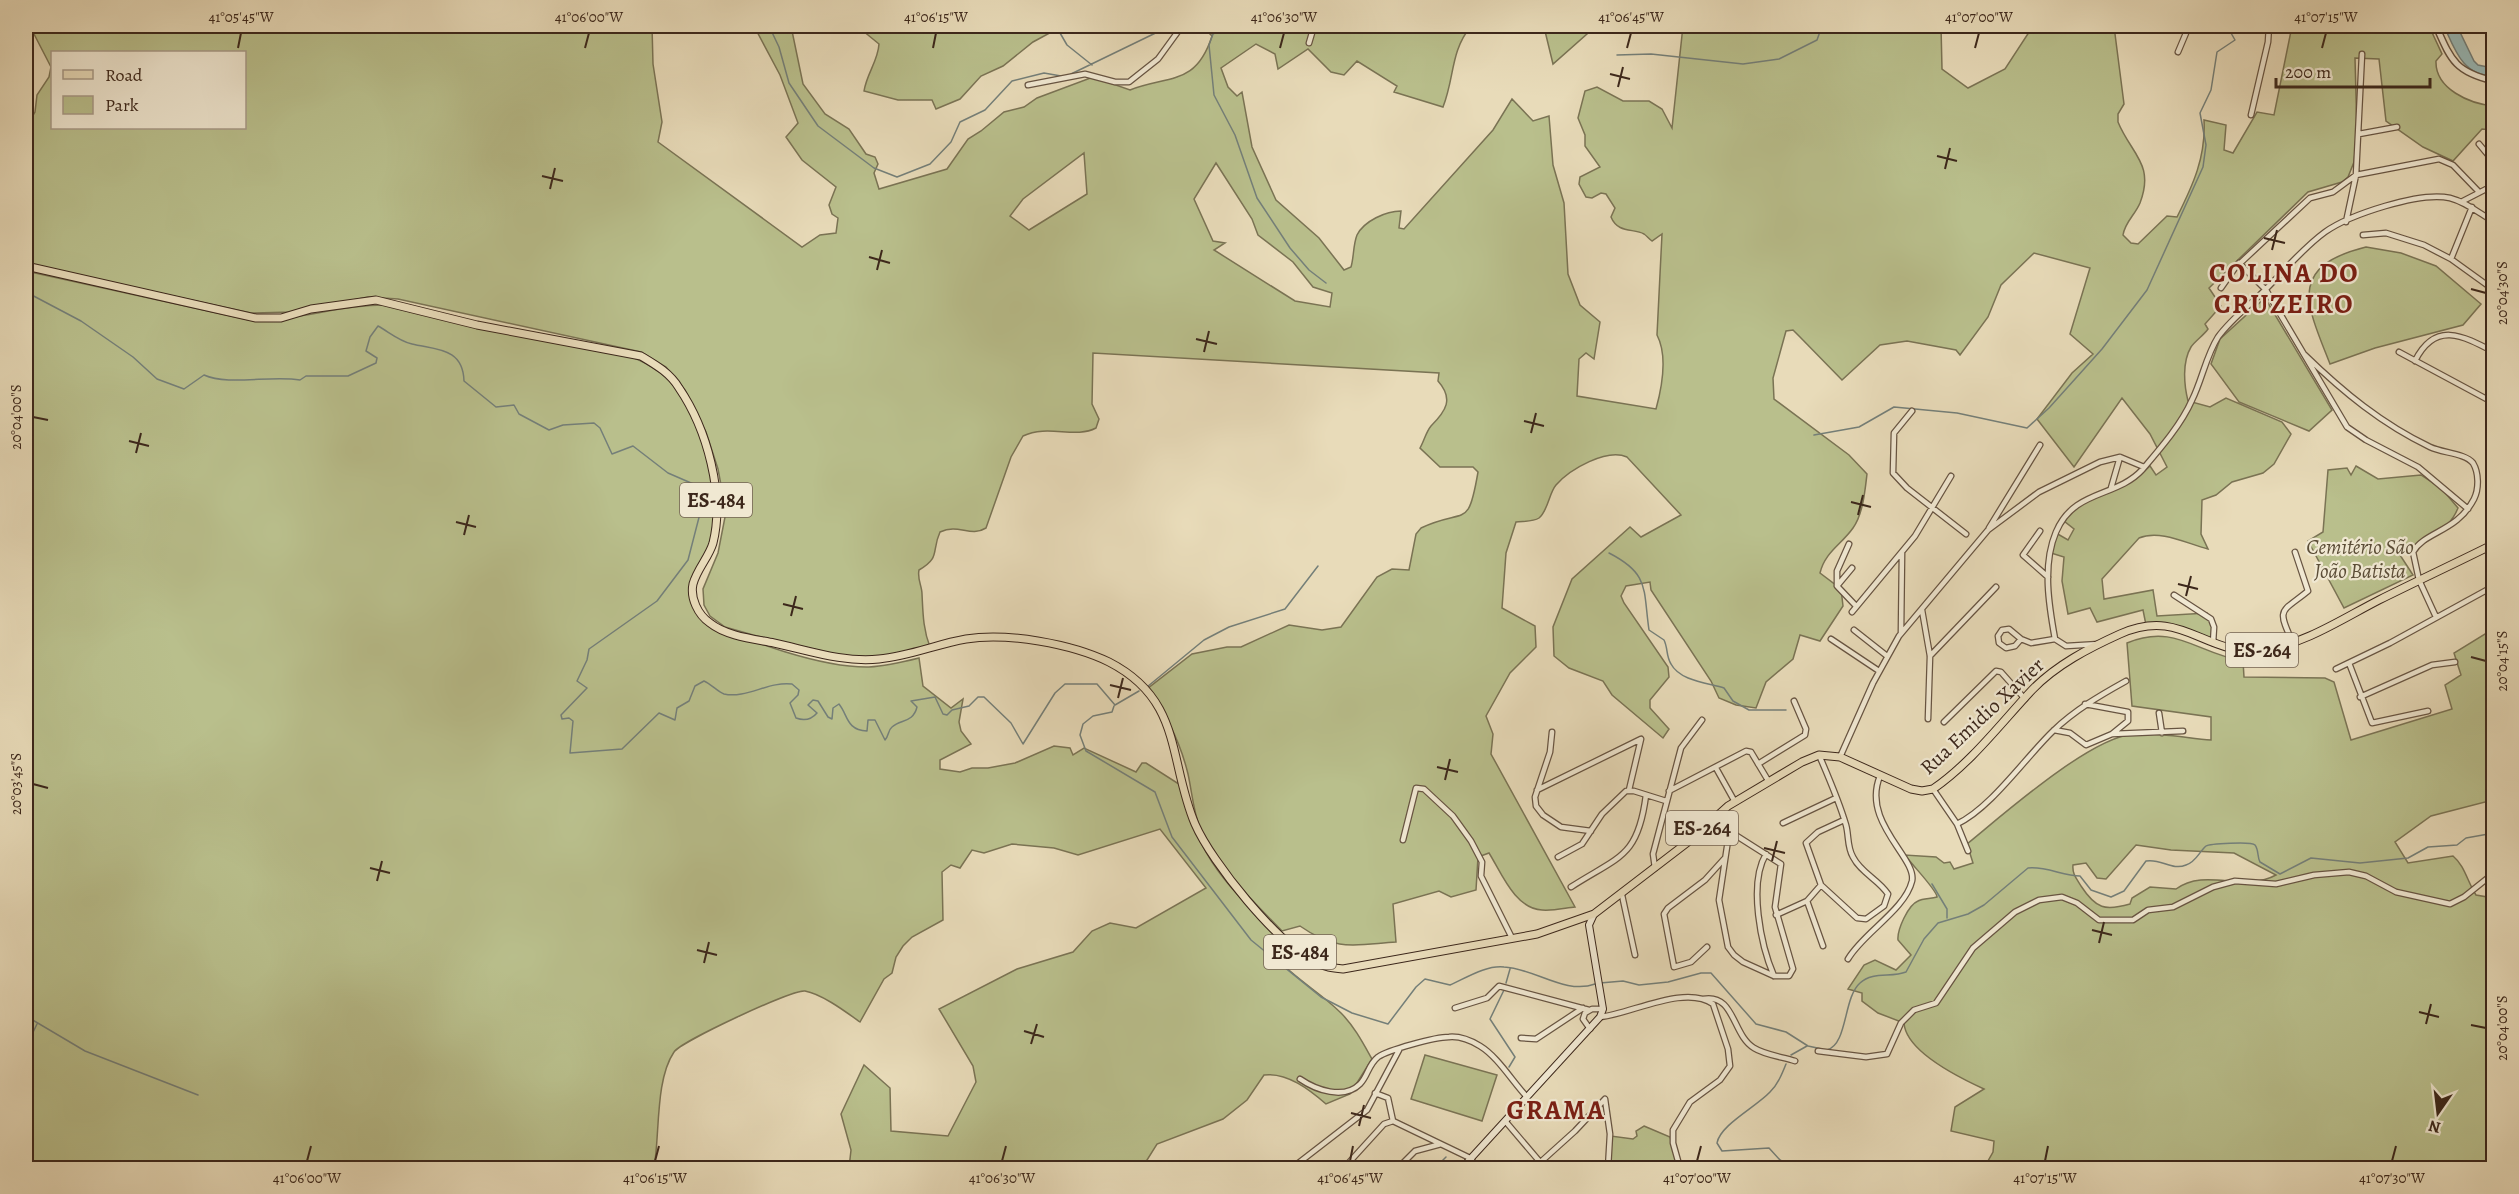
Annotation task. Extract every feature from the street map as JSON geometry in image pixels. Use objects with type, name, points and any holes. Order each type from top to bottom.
[{"type":"main road","name":"ES-484","points":[[26,266],[256,318],[281,318],[311,309],[376,300],[477,325],[641,356],[662,369],[678,386],[693,412],[708,454],[717,490],[713,544],[693,586],[696,608],[710,623],[755,639],[854,659],[878,660],[925,652],[966,639],[1000,637],[1073,650],[1109,663],[1136,682],[1156,703],[1168,723],[1184,794],[1196,826],[1217,863],[1282,937],[1307,957],[1327,967],[1358,968],[1537,934],[1594,914]]},
{"type":"main road","name":"ES-264","points":[[2099,644],[2151,624],[2179,628],[2212,643],[2244,650],[2264,650],[2293,643],[2493,544]]},
{"type":"main road","name":"Rua Emidio Xavier","points":[[1819,755],[1840,757],[1917,791],[1933,789],[1983,744],[2061,665],[2099,644]]},
{"type":"main road","name":"ES-264","points":[[1594,914],[1622,895],[1722,811],[1802,762],[1819,755]]},
{"type":"main road","points":[[1462,1168],[1472,1160],[1600,1017],[1603,1009],[1589,925],[1594,914]]},
{"type":"street","points":[[1028,85],[1085,74],[1115,82],[1129,82],[1158,58],[1182,26]]},
{"type":"street","points":[[1309,43],[1314,26]]},
{"type":"street","points":[[2178,52],[2189,26]]},
{"type":"street","points":[[2251,115],[2268,42],[2269,26]]},
{"type":"street","points":[[2436,26],[2455,64],[2468,73],[2493,81]]},
{"type":"street","points":[[2346,222],[2356,175],[2360,134],[2362,54]]},
{"type":"street","points":[[2360,134],[2397,127]]},
{"type":"street","points":[[2479,144],[2493,162]]},
{"type":"street","points":[[2221,288],[2239,263],[2310,198],[2333,192],[2356,175],[2439,159],[2453,165],[2479,192]]},
{"type":"street","points":[[2461,202],[2493,185]]},
{"type":"street","points":[[2055,639],[2048,595],[2048,577],[2053,540],[2065,517],[2084,499],[2134,476],[2144,467],[2188,408],[2220,335],[2324,232],[2346,222],[2412,200],[2440,197],[2472,207],[2493,222]]},
{"type":"street","points":[[2451,259],[2472,207]]},
{"type":"street","points":[[2363,235],[2390,234],[2424,245],[2451,259],[2493,290]]},
{"type":"street","points":[[2239,263],[2266,290],[2347,427],[2366,440],[2418,467],[2468,509]]},
{"type":"street","points":[[2415,361],[2433,339],[2449,334],[2458,335],[2492,350]]},
{"type":"street","points":[[2399,352],[2493,404]]},
{"type":"street","points":[[2305,355],[2353,399],[2392,427],[2438,451],[2472,463],[2476,473],[2477,489],[2468,509],[2448,528],[2415,549],[2412,558],[2419,580],[2436,617]]},
{"type":"street","points":[[1912,411],[1894,432],[1893,471],[1907,488],[1966,534]]},
{"type":"street","points":[[1840,757],[1879,672],[1901,633],[1988,530],[2040,445]]},
{"type":"street","points":[[1988,530],[2049,486],[2100,462],[2120,457],[2144,467]]},
{"type":"street","points":[[2111,488],[2120,457]]},
{"type":"street","points":[[1852,612],[1915,536],[1951,476]]},
{"type":"street","points":[[2040,531],[2023,555],[2048,577]]},
{"type":"street","points":[[1849,544],[1837,571],[1837,586],[1856,606]]},
{"type":"street","points":[[1901,633],[1902,550]]},
{"type":"street","points":[[2293,643],[2283,621],[2283,613],[2289,603],[2308,591],[2295,552]]},
{"type":"street","points":[[1837,586],[1852,568]]},
{"type":"street","points":[[2336,669],[2493,586]]},
{"type":"street","points":[[1930,656],[1996,587]]},
{"type":"street","points":[[2174,595],[2211,619],[2214,627],[2212,643]]},
{"type":"street","points":[[1922,610],[1930,656],[1928,719]]},
{"type":"street","points":[[2021,639],[2018,645],[2006,648],[2000,645],[1998,636],[2002,630],[2009,629],[2021,639],[2035,643],[2055,639],[2066,646],[2099,644]]},
{"type":"street","points":[[1854,630],[1887,656]]},
{"type":"street","points":[[1831,639],[1879,672]]},
{"type":"street","points":[[2360,697],[2432,664],[2456,662]]},
{"type":"street","points":[[2349,663],[2371,722],[2380,723],[2428,711]]},
{"type":"street","points":[[1944,722],[1996,671],[2001,672],[2025,699]]},
{"type":"street","points":[[1957,824],[1980,809],[2054,730],[2084,704],[2126,681]]},
{"type":"street","points":[[1758,764],[1805,735],[1806,729],[1794,701]]},
{"type":"street","points":[[2054,730],[2070,733],[2086,745],[2112,734],[2128,721],[2129,712],[2114,707],[2084,704]]},
{"type":"street","points":[[2159,713],[2162,733]]},
{"type":"street","points":[[1655,868],[1652,859],[1681,748],[1702,720]]},
{"type":"street","points":[[2112,734],[2162,733],[2183,730]]},
{"type":"street","points":[[1552,732],[1550,752],[1537,790],[1536,806],[1551,822],[1570,829],[1591,831]]},
{"type":"street","points":[[1537,790],[1641,739],[1629,790],[1619,796],[1602,814],[1582,844],[1558,857]]},
{"type":"street","points":[[1669,791],[1746,751],[1750,752],[1769,782]]},
{"type":"street","points":[[1819,755],[1844,820],[1848,846],[1855,860],[1888,894],[1886,903],[1868,918],[1857,918],[1821,885],[1806,840],[1844,820]]},
{"type":"street","points":[[1716,768],[1735,802]]},
{"type":"street","points":[[1848,959],[1859,943],[1880,924],[1907,892],[1912,879],[1912,872],[1888,833],[1875,799],[1880,776]]},
{"type":"street","points":[[1403,840],[1416,788],[1424,789],[1454,816],[1471,842],[1482,862],[1481,876],[1512,938]]},
{"type":"street","points":[[1933,789],[1957,824],[1968,852]]},
{"type":"street","points":[[1629,790],[1666,801]]},
{"type":"street","points":[[1571,887],[1607,866],[1634,843],[1641,824],[1646,795]]},
{"type":"street","points":[[1783,823],[1836,798]]},
{"type":"street","points":[[1722,811],[1729,824],[1729,831],[1719,903],[1728,947],[1738,960],[1777,977],[1789,976],[1793,972],[1776,915],[1781,866],[1778,860],[1729,831]]},
{"type":"street","points":[[1766,854],[1759,874],[1759,909],[1763,947],[1777,977]]},
{"type":"street","points":[[1707,947],[1691,962],[1674,967],[1664,914],[1668,908],[1709,877],[1724,859]]},
{"type":"street","points":[[1818,1051],[1866,1057],[1887,1054],[1901,1023],[1914,1010],[1936,1003],[1973,948],[2015,912],[2047,898],[2066,898],[2100,920],[2133,920],[2148,910],[2173,907],[2213,887],[2235,881],[2276,884],[2314,875],[2349,872],[2366,876],[2396,892],[2450,904],[2464,897],[2493,873]]},
{"type":"street","points":[[1776,915],[1807,901],[1821,885]]},
{"type":"street","points":[[1622,895],[1635,955]]},
{"type":"street","points":[[1807,901],[1822,946]]},
{"type":"street","points":[[1455,1008],[1487,998],[1499,986],[1589,1010],[1603,1009]]},
{"type":"street","points":[[1600,1017],[1663,1001],[1714,998],[1723,1003],[1752,1047],[1795,1061]]},
{"type":"street","points":[[1680,1168],[1671,1134],[1690,1102],[1720,1080],[1730,1066],[1713,1004],[1701,999]]},
{"type":"street","points":[[1521,1038],[1536,1039],[1583,1008]]},
{"type":"street","points":[[1589,1010],[1583,1017],[1590,1029]]},
{"type":"street","points":[[1300,1079],[1312,1088],[1329,1092],[1348,1091],[1361,1083],[1368,1066],[1380,1056],[1447,1036],[1464,1038],[1481,1047],[1527,1096]]},
{"type":"street","points":[[1292,1168],[1366,1110],[1399,1050]]},
{"type":"street","points":[[1375,1094],[1388,1098],[1393,1121]]},
{"type":"street","points":[[1534,1168],[1575,1131],[1605,1099],[1610,1134],[1608,1168]]},
{"type":"street","points":[[1393,1121],[1472,1160]]},
{"type":"street","points":[[1344,1168],[1378,1131],[1393,1121]]},
{"type":"street","points":[[1506,1122],[1540,1162]]},
{"type":"street","points":[[1398,1168],[1415,1150],[1441,1144]]},
{"type":"green space","points":[[37,26],[652,26],[653,64],[662,122],[658,142],[802,247],[820,235],[836,233],[838,218],[832,214],[829,205],[836,187],[802,160],[786,137],[798,123],[780,75],[754,26],[791,26],[803,84],[825,114],[849,129],[866,154],[875,157],[878,164],[874,173],[879,189],[947,169],[968,139],[1004,112],[1024,107],[1037,98],[1093,77],[1130,90],[1180,76],[1198,63],[1205,52],[1212,36],[1202,26],[1471,26],[1459,45],[1443,107],[1394,92],[1397,86],[1357,61],[1344,75],[1331,72],[1308,49],[1278,69],[1275,54],[1256,44],[1221,68],[1228,87],[1237,96],[1242,92],[1252,147],[1276,200],[1319,238],[1344,270],[1351,267],[1360,230],[1370,221],[1395,211],[1401,211],[1399,228],[1404,229],[1493,130],[1512,99],[1533,121],[1549,116],[1553,165],[1564,203],[1568,274],[1580,305],[1600,322],[1594,359],[1586,353],[1579,359],[1577,396],[1656,409],[1663,372],[1662,352],[1657,335],[1662,234],[1652,241],[1640,232],[1622,228],[1611,217],[1615,208],[1606,194],[1601,193],[1592,198],[1586,197],[1579,184],[1580,177],[1600,167],[1585,146],[1585,135],[1578,118],[1585,91],[1597,87],[1623,101],[1649,101],[1662,109],[1672,128],[1683,26],[1941,26],[1942,69],[1968,88],[2005,69],[2033,26],[2120,26],[2115,34],[2124,104],[2118,114],[2118,122],[2140,160],[2145,178],[2140,203],[2123,235],[2131,243],[2138,244],[2167,216],[2177,217],[2201,159],[2204,120],[2226,125],[2224,150],[2233,153],[2257,112],[2274,115],[2292,26],[2429,26],[2442,54],[2436,61],[2441,80],[2465,98],[2494,106],[2493,130],[2482,129],[2453,161],[2423,147],[2386,121],[2379,59],[2355,58],[2357,133],[2354,162],[2348,177],[2342,182],[2308,192],[2209,288],[2221,306],[2205,324],[2208,329],[2188,353],[2185,374],[2188,401],[2210,407],[2226,398],[2282,422],[2291,434],[2274,464],[2263,473],[2232,482],[2216,495],[2202,500],[2201,534],[2208,549],[2165,536],[2139,538],[2102,579],[2104,599],[2153,590],[2157,616],[2207,613],[2212,628],[2213,644],[2180,628],[2146,625],[2143,610],[2097,622],[2090,608],[2068,614],[2062,581],[2064,557],[2051,553],[2056,533],[2068,540],[2074,529],[2064,521],[2081,503],[2129,480],[2150,466],[2156,475],[2167,467],[2150,434],[2122,398],[2074,467],[2037,419],[2072,373],[2093,354],[2070,334],[2090,268],[2034,253],[2001,285],[1988,317],[1960,355],[1956,350],[1907,341],[1880,345],[1842,380],[1793,330],[1786,331],[1773,378],[1774,399],[1849,455],[1867,474],[1859,516],[1848,534],[1829,554],[1820,573],[1841,589],[1843,606],[1820,641],[1800,635],[1793,659],[1766,682],[1756,708],[1736,705],[1719,698],[1711,681],[1651,590],[1650,582],[1626,586],[1621,596],[1624,603],[1668,667],[1669,677],[1650,700],[1650,708],[1669,729],[1663,738],[1612,695],[1603,681],[1569,668],[1554,656],[1553,627],[1572,579],[1630,527],[1641,537],[1681,515],[1627,457],[1609,455],[1579,467],[1556,485],[1539,518],[1516,522],[1506,553],[1502,608],[1535,626],[1536,647],[1510,673],[1486,716],[1493,734],[1491,754],[1575,907],[1542,910],[1524,903],[1510,888],[1489,853],[1478,857],[1476,890],[1451,897],[1439,891],[1393,904],[1396,942],[1346,945],[1325,940],[1300,926],[1282,931],[1226,870],[1200,828],[1185,762],[1177,739],[1147,689],[1192,654],[1227,647],[1241,647],[1289,625],[1322,630],[1341,627],[1377,577],[1392,569],[1409,570],[1416,534],[1421,528],[1456,517],[1467,510],[1475,490],[1478,472],[1473,467],[1440,467],[1420,448],[1429,428],[1441,415],[1446,405],[1446,394],[1438,381],[1439,373],[1093,353],[1092,404],[1099,419],[1096,428],[1079,432],[1042,431],[1023,436],[1011,457],[986,528],[975,532],[953,529],[940,532],[933,558],[919,570],[923,614],[930,647],[907,653],[856,659],[725,627],[710,616],[704,605],[703,589],[718,553],[726,512],[718,469],[706,432],[685,390],[666,367],[641,352],[398,299],[368,297],[292,312],[251,313],[26,264],[26,127],[35,112],[37,95],[49,77],[51,67],[34,34]],"holes":[[[1084,153],[1087,194],[1029,230],[1010,216],[1023,199]],[[1216,163],[1252,219],[1258,235],[1293,262],[1313,287],[1332,293],[1330,307],[1295,301],[1214,250],[1225,243],[1213,241],[1194,199]]]},
{"type":"green space","points":[[857,26],[1058,26],[1059,28],[1033,42],[1003,66],[981,76],[960,99],[936,109],[932,100],[898,100],[864,91],[879,44]]},
{"type":"green space","points":[[1495,26],[1596,26],[1553,64],[1545,31],[1511,31]]},
{"type":"green space","points":[[2366,247],[2401,253],[2436,266],[2481,304],[2463,325],[2375,348],[2330,364],[2310,306],[2309,291],[2313,277],[2323,265],[2341,255]]},
{"type":"green space","points":[[26,271],[249,320],[284,318],[370,305],[388,305],[626,355],[651,366],[672,384],[682,398],[700,435],[713,479],[717,520],[715,536],[695,584],[695,593],[706,622],[764,645],[829,663],[869,667],[919,658],[923,686],[951,708],[963,699],[959,722],[961,731],[971,744],[940,760],[940,769],[960,772],[972,768],[988,768],[1015,763],[1054,746],[1070,748],[1073,755],[1084,748],[1136,772],[1142,763],[1146,763],[1182,786],[1198,837],[1223,878],[1294,950],[1276,958],[1341,1013],[1354,1029],[1372,1059],[1350,1094],[1326,1104],[1290,1079],[1264,1075],[1247,1100],[1223,1119],[1157,1144],[1142,1168],[849,1168],[851,1150],[841,1114],[864,1065],[890,1088],[891,1131],[948,1136],[976,1082],[973,1066],[939,1009],[1017,969],[1073,952],[1092,931],[1110,923],[1136,928],[1206,888],[1160,829],[1078,855],[1054,848],[1012,844],[984,853],[972,850],[960,868],[951,865],[942,872],[943,920],[912,937],[903,946],[896,957],[892,973],[884,979],[860,1022],[826,999],[805,991],[780,998],[737,1017],[695,1038],[674,1052],[668,1064],[661,1092],[654,1168],[26,1168]]},
{"type":"green space","points":[[2265,298],[2332,410],[2309,431],[2239,402],[2211,364],[2220,339]]},
{"type":"green space","name":"Cemitério São João Batista","points":[[2356,466],[2378,479],[2421,475],[2442,489],[2458,508],[2444,528],[2412,554],[2398,552],[2413,575],[2344,608],[2308,541],[2323,532],[2328,470],[2347,468],[2351,475]]},
{"type":"green space","points":[[2493,629],[2493,800],[2431,816],[2395,842],[2408,863],[2453,856],[2463,869],[2476,895],[2493,898],[2493,1168],[1984,1168],[1993,1152],[1994,1141],[1951,1131],[1955,1107],[1984,1089],[1936,1063],[1914,1044],[1907,1034],[1904,1023],[1878,1013],[1862,1001],[1862,993],[1848,989],[1864,965],[1875,960],[1896,970],[1911,955],[1898,940],[1904,918],[1914,903],[1922,899],[1937,897],[1905,855],[1936,857],[1944,863],[1950,862],[1954,869],[1973,863],[1967,844],[2046,780],[2092,750],[2114,739],[2132,734],[2161,734],[2211,740],[2211,717],[2132,706],[2127,643],[2159,636],[2172,638],[2243,661],[2244,677],[2325,678],[2334,682],[2351,740],[2452,709],[2445,685],[2461,675],[2454,653]],"holes":[[[2136,845],[2171,850],[2234,853],[2276,875],[2251,882],[2200,880],[2176,889],[2150,887],[2132,898],[2130,904],[2107,907],[2091,900],[2073,871],[2073,865],[2086,863],[2097,878],[2106,879]]]},
{"type":"green space","points":[[1425,1055],[1497,1075],[1482,1121],[1411,1099]]},
{"type":"green space","points":[[1644,1126],[1670,1137],[1680,1168],[1611,1168],[1611,1136],[1633,1139],[1637,1136],[1636,1131]]},
{"type":"water","points":[[2444,26],[2457,26],[2474,61],[2478,65],[2493,68],[2493,76],[2474,72],[2467,67],[2456,52]]},
{"type":"waterway","points":[[769,26],[779,47],[789,83],[818,126],[874,168],[897,177],[930,164],[951,142],[960,122],[985,110],[1012,81],[1044,73],[1061,76]]},
{"type":"waterway","points":[[1056,26],[1067,45],[1092,65]]},
{"type":"waterway","points":[[1071,74],[1170,26]]},
{"type":"waterway","points":[[1226,26],[1213,34],[1209,45],[1214,95],[1235,135],[1257,198],[1290,248],[1309,270],[1326,283]]},
{"type":"waterway","points":[[1617,55],[1651,54],[1743,64],[1779,59],[1817,40],[1822,26]]},
{"type":"waterway","points":[[1814,435],[1859,427],[1894,407],[1957,413],[2027,428],[2049,408],[2102,349],[2147,290],[2203,167],[2206,145],[2200,113],[2211,90],[2217,52],[2235,40],[2227,26]]},
{"type":"waterway","points":[[26,39],[33,71],[26,106]]},
{"type":"waterway","points":[[26,292],[81,321],[133,357],[157,379],[184,389],[204,375],[225,380],[300,380],[306,376],[348,376],[376,363],[377,358],[366,351],[370,337],[378,326],[407,343],[447,352],[454,356],[463,370],[464,381],[496,407],[514,405],[519,414],[549,430],[563,425],[594,423],[600,428],[612,454],[633,446],[668,473],[698,486],[704,498],[688,560],[657,601],[589,649],[587,660],[577,681],[587,688],[561,715],[562,719],[569,718],[573,721],[570,753],[622,749],[659,713],[675,720],[677,708],[689,701],[695,686],[704,681],[722,693],[732,695],[775,685],[792,684],[799,690],[798,695],[790,703],[796,718],[807,719],[817,713],[808,705],[813,700],[818,701],[828,717],[832,719],[833,708],[839,704],[855,728],[867,731],[868,720],[875,720],[885,740],[892,727],[913,716],[917,707],[911,701],[935,697],[943,714],[947,715],[952,710],[969,706],[978,697],[984,697],[1011,723],[1023,744],[1055,693],[1065,684],[1097,684],[1115,705]]},
{"type":"waterway","points":[[1609,553],[1632,568],[1638,576],[1645,593],[1649,630],[1664,640],[1669,661],[1675,670],[1688,678],[1724,688],[1733,701],[1749,710],[1786,710]]},
{"type":"waterway","points":[[1147,687],[1204,640],[1229,627],[1285,609],[1318,566]]},
{"type":"waterway","points":[[1115,705],[1139,691]]},
{"type":"waterway","points":[[1114,706],[1112,712],[1093,716],[1083,724],[1080,735],[1086,751],[1155,792],[1172,837],[1251,940],[1321,997],[1352,1013],[1388,1024],[1416,987],[1425,979],[1450,985],[1483,970],[1504,967],[1515,968],[1561,984],[1572,986],[1595,984]]},
{"type":"waterway","points":[[1827,1050],[1839,1039],[1851,999],[1860,983],[1871,977],[1906,972],[1924,939],[1938,923],[1968,914],[1984,905],[2028,868],[2041,868],[2080,876],[2091,890],[2111,897],[2124,891],[2146,861],[2157,861],[2171,866],[2189,864],[2209,845],[2239,843],[2255,845],[2260,862],[2280,874],[2311,858],[2360,863],[2408,858],[2428,847],[2457,845],[2466,838],[2494,833]]},
{"type":"waterway","points":[[1932,884],[1947,909],[1947,918]]},
{"type":"waterway","points":[[1506,983],[1510,969]]},
{"type":"waterway","points":[[1600,983],[1623,981],[1639,985],[1668,982],[1701,973],[1711,973],[1756,1024],[1786,1032],[1808,1046],[1822,1049]]},
{"type":"waterway","points":[[1504,990],[1490,1019],[1515,1057],[1509,1067]]},
{"type":"waterway","points":[[26,1016],[85,1051],[198,1095]]},
{"type":"waterway","points":[[26,1047],[37,1024]]},
{"type":"waterway","points":[[1791,1055],[1807,1046]]},
{"type":"waterway","points":[[1786,1064],[1773,1089],[1731,1123],[1717,1143],[1722,1151],[1769,1148],[1780,1160],[1794,1168]]},
{"type":"waterway","points":[[1435,1168],[1446,1157]]},
{"type":"district","name":"COLINA DO CRUZEIRO","points":[[2284,288]]},
{"type":"district","name":"GRAMA","points":[[1556,1110]]}]
